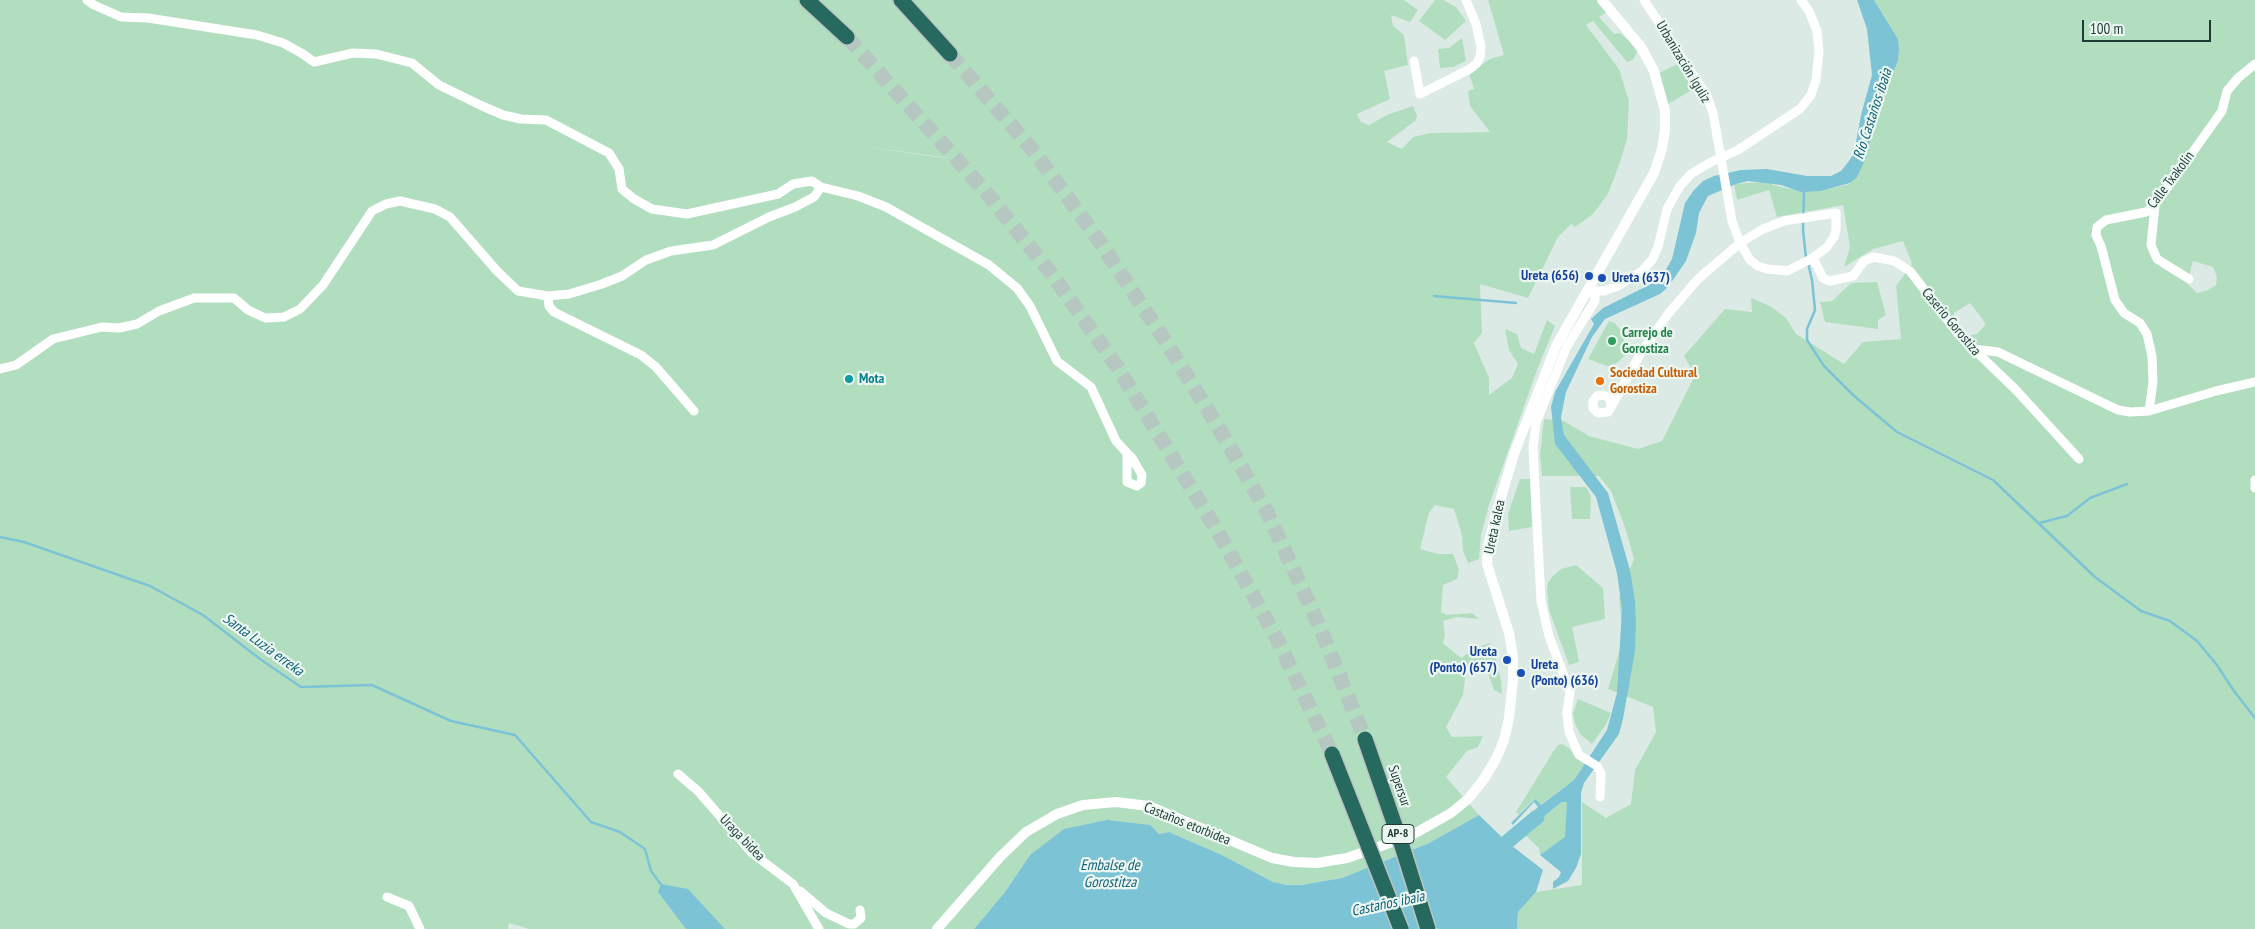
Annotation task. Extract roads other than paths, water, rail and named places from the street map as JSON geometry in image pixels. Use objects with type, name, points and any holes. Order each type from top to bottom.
[{"type":"highway","points":[[807,0],[848,37]]},
{"type":"highway","points":[[901,0],[950,54]]},
{"type":"highway","name":"Supersur","points":[[1365,740],[1402,846],[1428,929]]},
{"type":"highway","name":"AP-8","points":[[1332,754],[1401,929]]},
{"type":"street","points":[[87,0],[121,17],[148,18],[257,35],[283,43],[314,62],[353,53],[376,54],[412,63],[439,85],[480,105],[503,115],[521,119],[546,120],[609,153],[618,169],[622,189],[652,210],[687,214],[778,194],[793,184],[812,181],[821,187],[858,196],[886,207],[989,265],[1018,288],[1030,306],[1057,360],[1091,387],[1116,441],[1127,453]]},
{"type":"street","points":[[1414,62],[1420,94],[1470,69],[1477,63],[1481,47],[1476,24],[1466,0]]},
{"type":"street","name":"Ureta kalea","points":[[1468,799],[1491,768],[1504,740],[1513,680],[1513,657],[1509,633],[1487,564],[1488,546],[1496,514],[1514,454],[1556,346],[1592,290],[1654,173],[1665,130],[1665,111],[1654,71],[1642,47],[1602,0]]},
{"type":"street","name":"Urbanización Iguliz","points":[[1644,0],[1706,96],[1713,113],[1730,212],[1740,243]]},
{"type":"street","points":[[1592,290],[1618,286],[1642,271],[1652,260],[1658,248],[1667,209],[1680,186],[1691,174],[1738,150],[1788,119],[1800,109],[1810,95],[1818,67],[1818,38],[1809,11],[1801,0]]},
{"type":"street","name":"Calle Txakolin","points":[[2148,412],[2153,382],[2152,356],[2147,334],[2140,323],[2124,313],[2115,300],[2101,246],[2096,235],[2097,226],[2106,220],[2146,212],[2155,205],[2222,111],[2228,91],[2238,78],[2255,64]]},
{"type":"street","points":[[0,369],[16,365],[53,339],[102,327],[119,328],[138,324],[159,311],[194,298],[234,298],[248,310],[265,318],[284,317],[300,308],[323,285],[372,211],[386,204],[400,201],[435,209],[450,217],[518,291],[548,296],[569,294],[602,284],[622,276],[646,260],[671,251],[713,245],[744,228],[796,207],[814,196],[821,187]]},
{"type":"street","points":[[2155,205],[2151,245],[2157,259],[2190,279]]},
{"type":"street","points":[[1611,405],[1642,351],[1668,314],[1698,279],[1740,243],[1763,229],[1798,219],[1836,213],[1834,237],[1827,247],[1813,258],[1786,271],[1776,271],[1758,266],[1750,260],[1740,243]]},
{"type":"street","name":"Caserio Gorostiza","points":[[1813,258],[1823,278],[1830,281],[1853,276],[1864,261],[1874,258],[1894,261],[1910,271],[1972,349],[2016,390],[2079,459]]},
{"type":"street","name":"Ureta kalea","points":[[1592,290],[1595,301],[1568,346],[1536,423],[1533,447],[1541,601],[1550,636],[1570,692],[1569,732],[1579,755],[1597,766],[1602,780],[1600,796]]},
{"type":"street","points":[[548,296],[549,306],[554,312],[641,355],[656,367],[694,411]]},
{"type":"street","points":[[1972,349],[1998,352],[2118,410],[2130,412],[2148,412],[2216,391],[2255,382]]},
{"type":"street","points":[[2255,480],[2255,488]]},
{"type":"street","name":"Uraga bidea","points":[[678,774],[698,791],[752,853],[792,884],[819,929]]},
{"type":"street","name":"Castaños etorbidea","points":[[937,929],[1000,857],[1026,832],[1057,814],[1082,806],[1116,802],[1148,806],[1272,858],[1310,863],[1347,858],[1391,844],[1432,825],[1468,799]]},
{"type":"street","points":[[792,884],[826,913],[839,921],[854,924],[861,918],[860,910]]},
{"type":"street","points":[[387,897],[409,906],[420,929]]},
{"type":"water","points":[[1857,0],[1874,0],[1898,39],[1899,49],[1898,61],[1876,110],[1867,156],[1857,177],[1850,183],[1821,191],[1801,192],[1781,185],[1748,181],[1708,196],[1699,213],[1696,233],[1686,261],[1668,287],[1660,294],[1605,319],[1592,337],[1566,392],[1561,417],[1564,435],[1608,493],[1630,570],[1636,623],[1635,651],[1619,734],[1584,783],[1581,793],[1581,854],[1576,868],[1568,881],[1553,889],[1553,882],[1559,877],[1561,872],[1540,855],[1565,837],[1567,802],[1562,802],[1523,833],[1517,828],[1538,807],[1534,802],[1513,825],[1511,823],[1535,799],[1541,805],[1574,780],[1607,730],[1617,693],[1622,609],[1617,573],[1596,497],[1555,444],[1551,407],[1555,392],[1594,324],[1591,319],[1603,308],[1653,283],[1664,273],[1672,259],[1685,203],[1703,181],[1714,176],[1741,170],[1767,169],[1807,176],[1831,176],[1841,171],[1849,161],[1854,153],[1861,115],[1872,75],[1867,29]]},
{"type":"water","name":"Embalse de Gorostitza","points":[[1479,815],[1507,842],[1543,870],[1536,892],[1518,912],[1517,929],[1438,929],[1429,924],[1422,929],[974,929],[1005,892],[1030,855],[1064,829],[1107,820],[1150,825],[1159,834],[1169,832],[1222,855],[1273,882],[1301,885],[1342,878],[1429,843]]},
{"type":"water","points":[[661,884],[688,889],[725,929],[686,929],[658,892]]},
{"type":"waterway","points":[[1804,189],[1803,230],[1806,258]]},
{"type":"waterway","points":[[1808,263],[1815,310],[1807,329],[1807,340],[1824,366],[1853,395],[1897,432],[1993,480],[2095,577],[2141,611],[2170,621],[2197,641],[2217,665],[2255,718]]},
{"type":"waterway","points":[[1434,296],[1516,303]]},
{"type":"waterway","points":[[2039,523],[2067,516],[2090,498],[2127,484]]},
{"type":"waterway","name":"Santa Luzia erreka","points":[[0,537],[24,542],[150,586],[203,615],[260,659],[301,687],[372,685],[451,721],[515,735],[591,822],[620,832],[645,849],[651,871],[662,886]]},
{"type":"waterway","name":"Río Castaños ibaia","points":[[1493,858],[1507,842],[1537,817]]},
{"type":"tunnel","points":[[847,37],[985,191],[1051,273],[1118,368],[1218,532],[1277,639],[1332,754]]},
{"type":"tunnel","points":[[950,54],[1036,154],[1100,242],[1166,342],[1223,435],[1267,512],[1318,623],[1365,739]]},
{"type":"place","name":"Ureta (656)","points":[[1589,276]]},
{"type":"place","name":"Ureta (637)","points":[[1602,278]]},
{"type":"place","name":"Carrejo de Gorostiza","points":[[1612,341]]},
{"type":"place","name":"Mota","points":[[849,379]]},
{"type":"place","name":"Sociedad Cultural Gorostiza","points":[[1600,381]]},
{"type":"place","name":"Ureta (Ponto) (657)","points":[[1507,660]]},
{"type":"place","name":"Ureta (Ponto) (636)","points":[[1521,673]]},
{"type":"water label","name":"Castaños ibaia","points":[[1388,904]]}]
